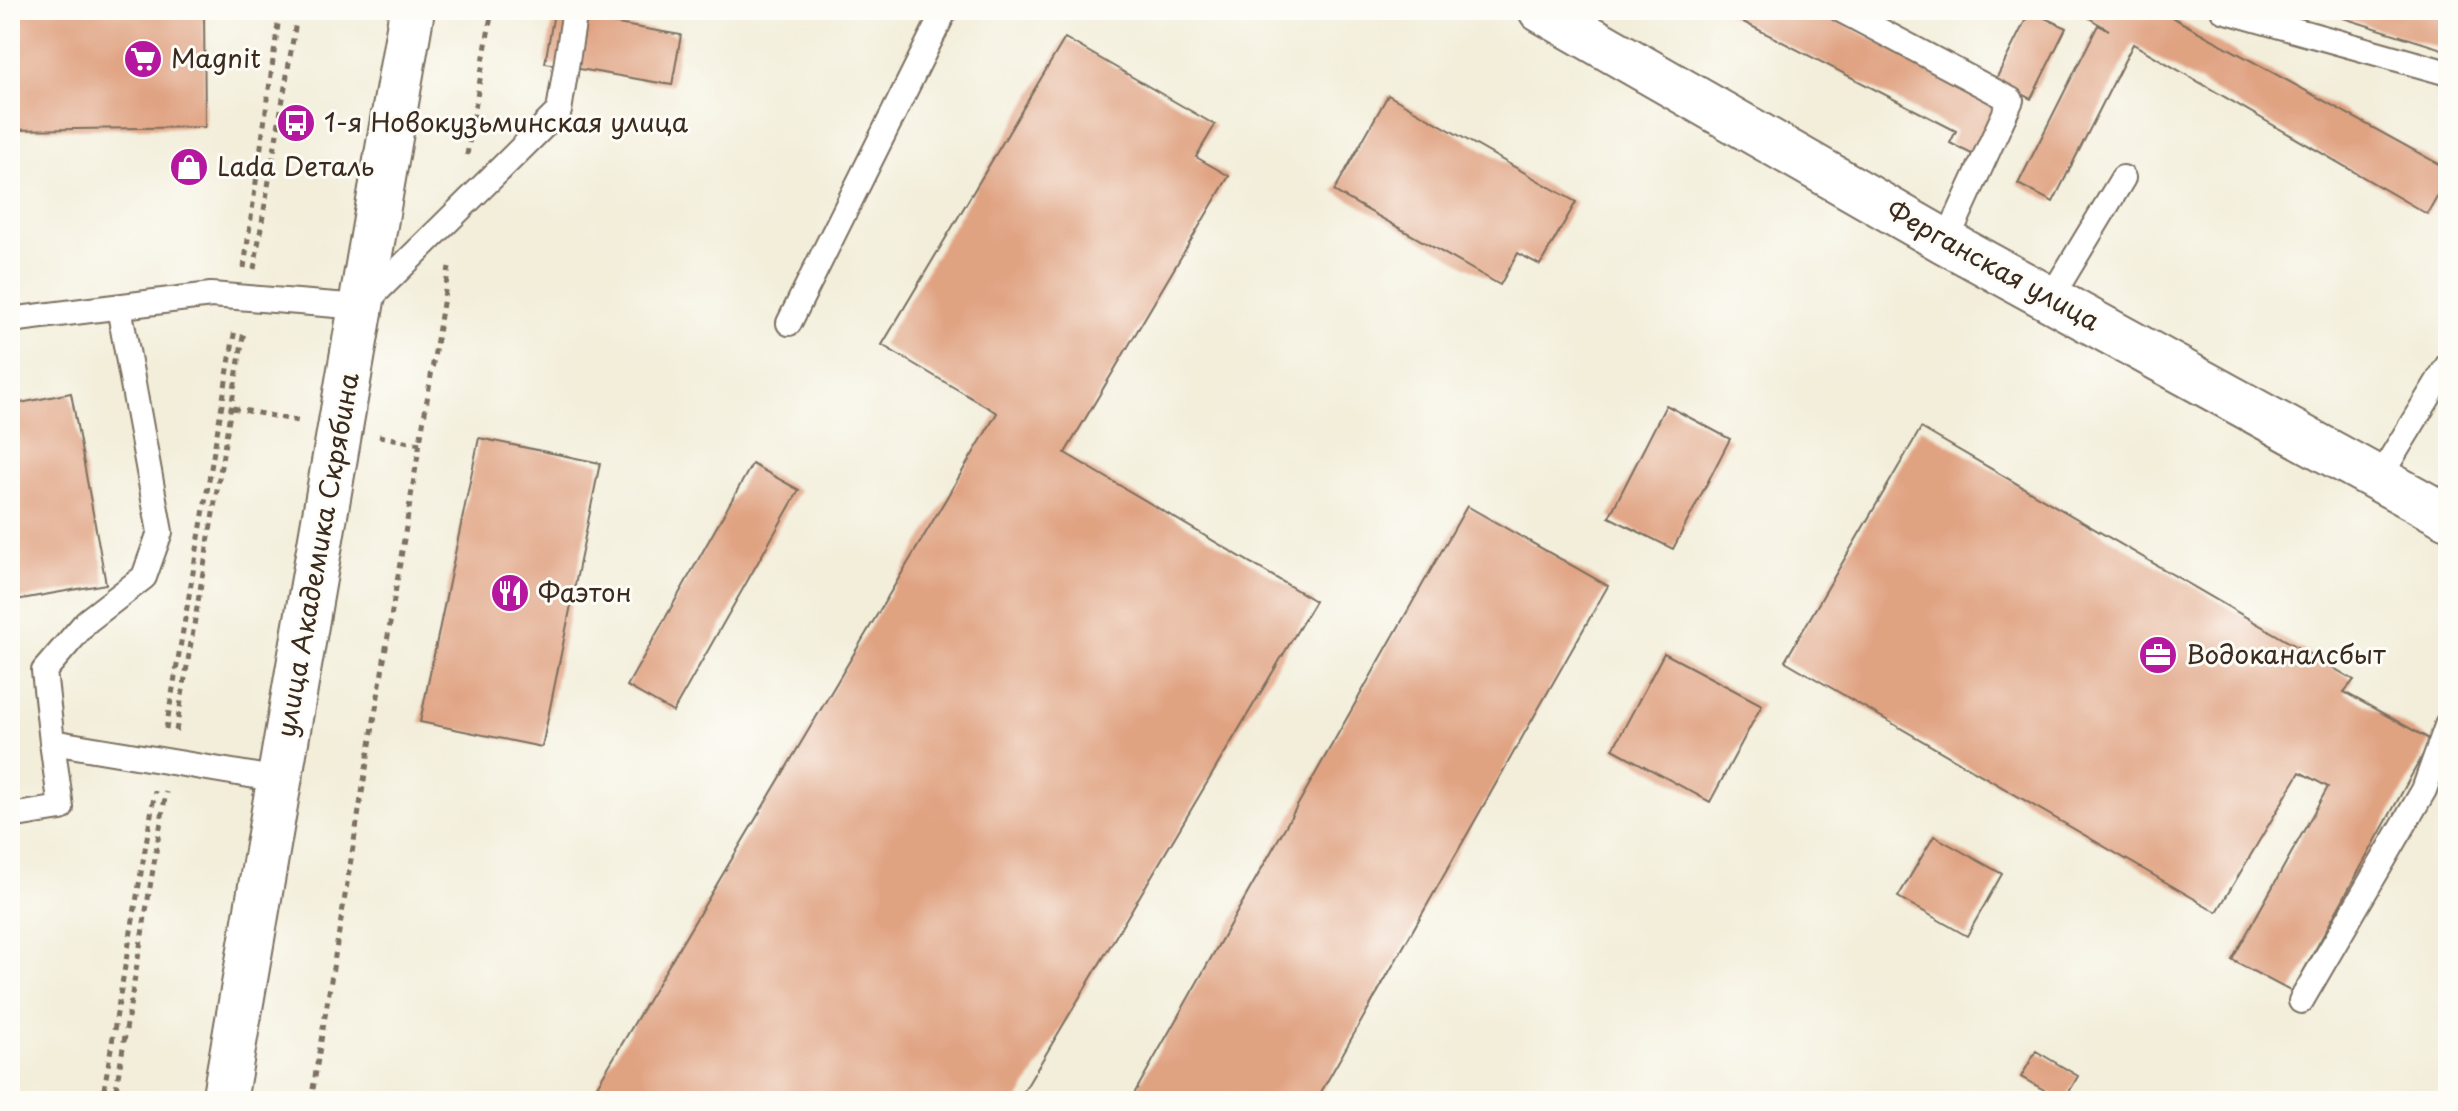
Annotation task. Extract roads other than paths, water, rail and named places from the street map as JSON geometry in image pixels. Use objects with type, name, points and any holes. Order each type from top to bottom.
[{"type":"main road","name":"улица Академика Скрябина","points":[[224,1101],[412,10]]},
{"type":"main road","name":"Ферганская улица","points":[[1541,10],[1946,242],[2448,517]]},
{"type":"lane","points":[[10,320],[211,295],[361,307],[559,111],[575,10]]},
{"type":"lane","points":[[789,323],[945,10]]},
{"type":"lane","points":[[1841,10],[2011,100],[1946,242]]},
{"type":"lane","points":[[2223,10],[2448,73]]},
{"type":"lane","points":[[2050,299],[2123,178]]},
{"type":"lane","points":[[10,816],[61,808],[44,671],[87,621],[144,577],[160,532],[119,307]]},
{"type":"lane","points":[[2379,478],[2448,365]]},
{"type":"lane","points":[[2301,1001],[2424,790],[2448,723]]},
{"type":"lane","points":[[52,742],[280,780]]},
{"type":"place","name":"Magnit","points":[[143,59]]},
{"type":"place","name":"1-я Новокузьминская улица","points":[[296,123]]},
{"type":"place","name":"Lada Dеталь","points":[[189,167]]},
{"type":"place","name":"Фаэтон","points":[[510,593]]},
{"type":"place","name":"Водоканалсбыт","points":[[2158,655]]}]
